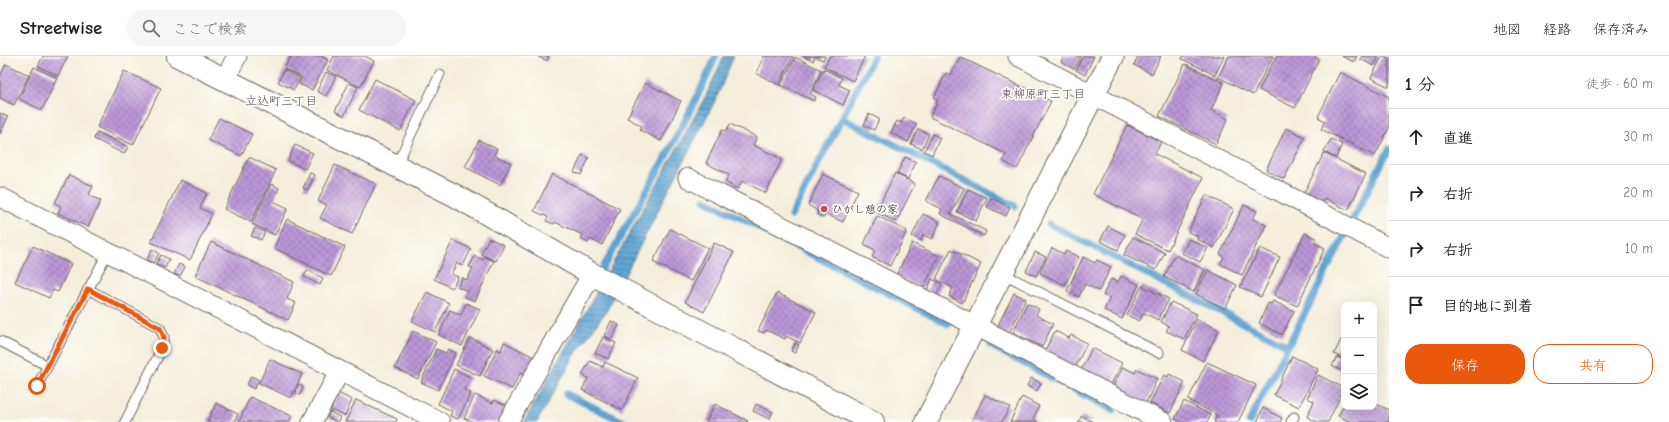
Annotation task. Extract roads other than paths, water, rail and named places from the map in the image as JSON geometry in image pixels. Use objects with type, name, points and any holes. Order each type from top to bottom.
[{"type":"street","points":[[178,56],[454,195],[619,289],[873,422]]},
{"type":"street","points":[[225,80],[237,56]]},
{"type":"street","points":[[1018,56],[1389,248]]},
{"type":"street","points":[[926,422],[1113,56]]},
{"type":"street","points":[[688,178],[1163,422]]},
{"type":"street","points":[[0,197],[440,422]]},
{"type":"street","points":[[508,422],[592,274]]},
{"type":"street","points":[[312,422],[340,371]]},
{"type":"lane","points":[[396,166],[440,74]]},
{"type":"lane","points":[[37,386],[108,252]]},
{"type":"lane","points":[[1002,273],[1159,354]]},
{"type":"lane","points":[[88,289],[160,328],[164,337],[162,348],[125,422]]},
{"type":"lane","points":[[0,341],[48,366]]},
{"type":"water","points":[[724,56],[734,56],[716,99],[607,310],[576,353],[537,422],[524,422],[685,134],[706,95]]},
{"type":"waterway","points":[[599,275],[675,140],[716,56]]},
{"type":"waterway","points":[[791,216],[874,56]]},
{"type":"waterway","points":[[842,118],[1015,206]]},
{"type":"waterway","points":[[1249,422],[1389,149]]},
{"type":"waterway","points":[[705,200],[948,324]]},
{"type":"waterway","points":[[1049,224],[1288,346]]},
{"type":"waterway","points":[[991,346],[1113,410]]},
{"type":"waterway","points":[[566,394],[624,422]]},
{"type":"place","name":"ひがし憩の家","points":[[824,209]]},
{"type":"district","name":"東柳原町三丁目","points":[[1043,94]]},
{"type":"district","name":"立込町三丁目","points":[[281,101]]}]
